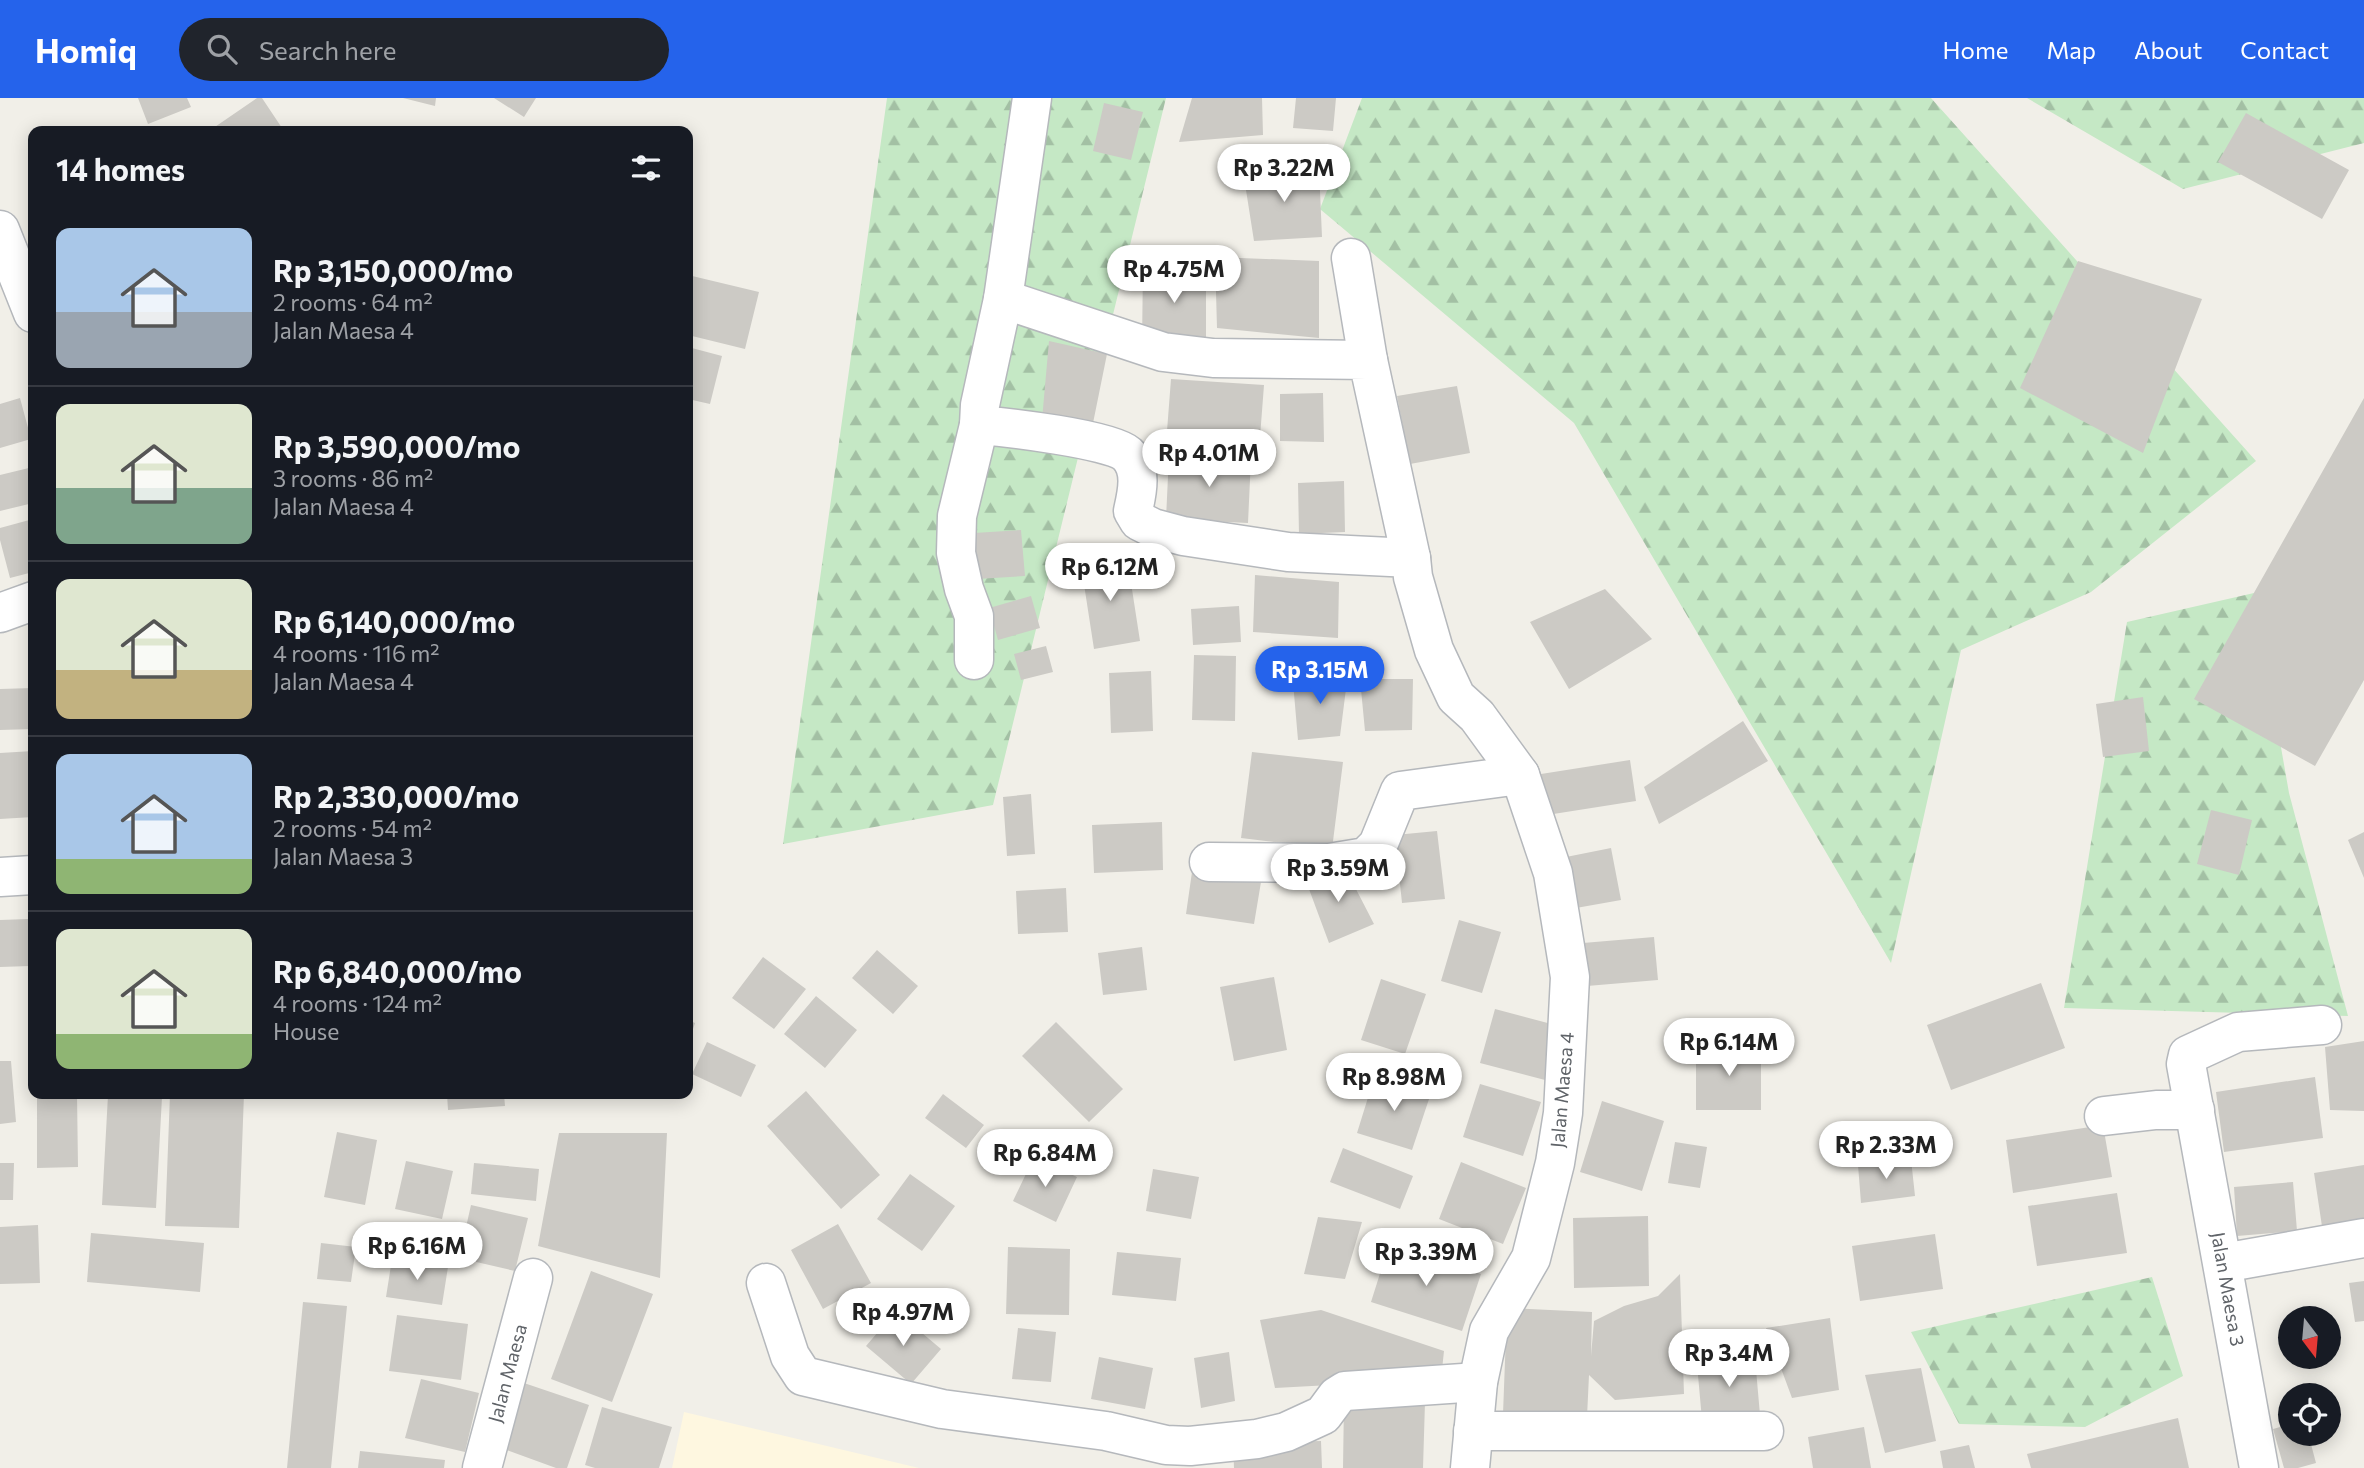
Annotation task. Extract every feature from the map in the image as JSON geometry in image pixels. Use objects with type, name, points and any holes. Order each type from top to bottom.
[{"type":"street","points":[[974,660],[974,616],[964,589],[956,553],[957,516],[979,425],[980,405],[1003,299],[1032,98]]},
{"type":"street","points":[[0,230],[28,300]]},
{"type":"street","name":"Jalan Maesa 4","points":[[1351,258],[1368,360],[1413,577],[1434,650],[1455,697],[1477,716],[1520,775],[1553,873],[1570,977],[1565,1078],[1555,1163],[1531,1258],[1489,1331],[1478,1382],[1470,1468]]},
{"type":"street","points":[[1003,299],[1163,352],[1213,358],[1368,360]]},
{"type":"street","points":[[979,425],[1023,429],[1107,446],[1127,454],[1135,468],[1138,485],[1133,510],[1139,521],[1153,528],[1183,536],[1288,552],[1411,558]]},
{"type":"street","points":[[0,613],[28,603]]},
{"type":"street","points":[[1209,862],[1329,863],[1366,856],[1378,845],[1400,791],[1520,775]]},
{"type":"street","points":[[0,877],[28,875]]},
{"type":"street","name":"Jalan Maesa 3","points":[[2259,1468],[2186,1064],[2188,1055],[2195,1050],[2238,1032],[2322,1025]]},
{"type":"street","points":[[2104,1116],[2156,1110],[2195,1110]]},
{"type":"street","points":[[2223,1264],[2364,1238]]},
{"type":"street","name":"Jalan Maesa","points":[[482,1468],[533,1278]]},
{"type":"street","points":[[766,1283],[790,1356],[803,1376],[942,1409],[1105,1431],[1166,1446],[1215,1444],[1286,1432],[1323,1415],[1337,1396],[1345,1391],[1478,1382]]},
{"type":"street","points":[[1473,1431],[1764,1431]]},
{"type":"shaded area","points":[[684,1412],[919,1468],[672,1468]]},
{"type":"green space","points":[[887,98],[1166,98],[993,805],[783,844]]},
{"type":"green space","points":[[1362,98],[1931,98],[2256,461],[2091,592],[1961,650],[1891,963],[1574,423],[1320,209]]},
{"type":"green space","points":[[2027,98],[2364,98],[2364,143],[2183,189]]},
{"type":"green space","points":[[2254,593],[2289,793],[2348,1016],[2064,1008],[2127,622]]},
{"type":"green space","points":[[2152,1277],[2183,1376],[2085,1427],[1959,1424],[1911,1332]]},
{"type":"building","points":[[138,98],[187,98],[191,107],[148,124]]},
{"type":"building","points":[[257,98],[262,98],[281,126],[216,126]]},
{"type":"building","points":[[403,98],[436,98],[435,106]]},
{"type":"building","points":[[494,98],[536,98],[524,117]]},
{"type":"building","points":[[1192,98],[1262,98],[1263,135],[1179,142]]},
{"type":"building","points":[[1296,98],[1336,98],[1333,131],[1293,128]]},
{"type":"building","points":[[1104,103],[1143,112],[1131,160],[1093,151]]},
{"type":"building","points":[[2246,113],[2349,170],[2322,219],[2218,162]]},
{"type":"building","points":[[1319,168],[1322,237],[1254,241],[1243,171]]},
{"type":"building","points":[[1215,257],[1319,261],[1319,338],[1217,328]]},
{"type":"building","points":[[2078,261],[2202,299],[2143,453],[2020,388]]},
{"type":"building","points":[[1143,264],[1206,265],[1206,346],[1142,345]]},
{"type":"building","points":[[693,276],[759,292],[745,349],[693,336]]},
{"type":"building","points":[[1049,341],[1107,354],[1091,433],[1042,420]]},
{"type":"building","points":[[693,348],[722,356],[710,404],[693,400]]},
{"type":"building","points":[[1171,379],[1264,385],[1259,450],[1166,444]]},
{"type":"building","points":[[1457,386],[1470,453],[1410,464],[1397,396]]},
{"type":"building","points":[[1323,393],[1324,442],[1280,441],[1280,394]]},
{"type":"building","points":[[20,398],[28,428],[28,440],[0,448],[0,404]]},
{"type":"building","points":[[2364,398],[2364,680],[2315,766],[2194,699]]},
{"type":"building","points":[[1169,455],[1251,458],[1248,523],[1166,519]]},
{"type":"building","points":[[28,468],[28,504],[0,511],[0,475]]},
{"type":"building","points":[[1344,481],[1345,532],[1299,534],[1298,483]]},
{"type":"building","points":[[28,520],[28,573],[10,578],[0,540],[0,528]]},
{"type":"building","points":[[1021,530],[1025,576],[977,579],[974,533]]},
{"type":"building","points":[[1127,557],[1140,641],[1094,649],[1081,565]]},
{"type":"building","points":[[1255,575],[1339,582],[1338,638],[1253,632]]},
{"type":"building","points":[[1605,589],[1652,639],[1569,689],[1530,622]]},
{"type":"building","points":[[1031,596],[1040,628],[998,640],[989,608]]},
{"type":"building","points":[[1239,606],[1241,642],[1193,645],[1191,609]]},
{"type":"building","points":[[1046,646],[1053,672],[1021,680],[1014,654]]},
{"type":"building","points":[[1194,655],[1236,656],[1235,721],[1192,720]]},
{"type":"building","points":[[1151,671],[1153,731],[1111,733],[1109,673]]},
{"type":"building","points":[[1348,673],[1340,736],[1298,740],[1293,682]]},
{"type":"building","points":[[1360,679],[1413,679],[1412,730],[1365,731]]},
{"type":"building","points":[[28,688],[28,729],[0,730],[0,689]]},
{"type":"building","points":[[2143,697],[2149,751],[2103,757],[2096,704]]},
{"type":"building","points":[[1743,721],[1768,761],[1659,824],[1644,787]]},
{"type":"building","points":[[28,751],[28,817],[0,819],[0,753]]},
{"type":"building","points":[[1252,752],[1343,762],[1332,849],[1241,838]]},
{"type":"building","points":[[1630,760],[1636,801],[1547,815],[1541,774]]},
{"type":"building","points":[[1031,794],[1035,854],[1007,856],[1003,797]]},
{"type":"building","points":[[2211,810],[2252,820],[2239,875],[2197,864]]},
{"type":"building","points":[[1162,822],[1163,870],[1094,873],[1092,825]]},
{"type":"building","points":[[1437,831],[1445,899],[1402,903],[1395,835]]},
{"type":"building","points":[[2364,832],[2364,878],[2348,840]]},
{"type":"building","points":[[1611,848],[1621,900],[1576,908],[1566,857]]},
{"type":"building","points":[[1343,864],[1374,924],[1329,943],[1306,881]]},
{"type":"building","points":[[1192,872],[1261,882],[1254,924],[1186,914]]},
{"type":"building","points":[[1066,888],[1068,932],[1018,934],[1016,891]]},
{"type":"building","points":[[28,919],[28,966],[0,967],[0,920]]},
{"type":"building","points":[[1459,920],[1501,932],[1482,993],[1441,981]]},
{"type":"building","points":[[1654,937],[1658,980],[1587,986],[1583,943]]},
{"type":"building","points":[[1142,947],[1147,990],[1103,995],[1098,953]]},
{"type":"building","points":[[877,950],[918,986],[893,1014],[852,978]]},
{"type":"building","points":[[763,957],[806,989],[774,1029],[732,998]]},
{"type":"building","points":[[1274,977],[1287,1050],[1234,1061],[1220,987]]},
{"type":"building","points":[[1381,979],[1426,994],[1405,1054],[1361,1040]]},
{"type":"building","points":[[2041,983],[2065,1048],[1951,1090],[1927,1025]]},
{"type":"building","points":[[816,996],[857,1030],[825,1068],[784,1034]]},
{"type":"building","points":[[1495,1009],[1559,1026],[1545,1080],[1480,1063]]},
{"type":"building","points":[[1056,1022],[1123,1089],[1089,1122],[1022,1056]]},
{"type":"building","points":[[2364,1041],[2364,1111],[2330,1110],[2325,1047]]},
{"type":"building","points":[[707,1042],[756,1065],[741,1097],[693,1074]]},
{"type":"building","points":[[1761,1045],[1761,1110],[1696,1110],[1696,1046]]},
{"type":"building","points":[[0,1061],[11,1061],[16,1122],[0,1124]]},
{"type":"building","points":[[1375,1075],[1431,1093],[1412,1150],[1357,1133]]},
{"type":"building","points":[[2315,1077],[2323,1138],[2224,1152],[2216,1092]]},
{"type":"building","points":[[1480,1084],[1541,1102],[1523,1156],[1463,1137]]},
{"type":"building","points":[[806,1091],[880,1175],[841,1209],[767,1126]]},
{"type":"building","points":[[943,1094],[984,1125],[966,1148],[925,1118]]},
{"type":"building","points":[[37,1099],[77,1099],[78,1167],[37,1168]]},
{"type":"building","points":[[108,1099],[162,1099],[156,1208],[102,1205]]},
{"type":"building","points":[[170,1099],[244,1099],[239,1228],[165,1226]]},
{"type":"building","points":[[447,1099],[504,1099],[505,1106],[448,1110]]},
{"type":"building","points":[[1602,1101],[1664,1121],[1642,1191],[1580,1172]]},
{"type":"building","points":[[2103,1125],[2112,1177],[2013,1193],[2006,1140]]},
{"type":"building","points":[[337,1132],[377,1140],[365,1205],[324,1197]]},
{"type":"building","points":[[559,1133],[667,1133],[660,1278],[538,1246]]},
{"type":"building","points":[[1675,1142],[1707,1147],[1700,1188],[1668,1183]]},
{"type":"building","points":[[1343,1148],[1413,1176],[1400,1209],[1330,1182]]},
{"type":"building","points":[[1034,1157],[1077,1177],[1056,1222],[1013,1201]]},
{"type":"building","points":[[1911,1159],[1915,1196],[1861,1203],[1858,1165]]},
{"type":"building","points":[[406,1161],[453,1171],[442,1219],[395,1209]]},
{"type":"building","points":[[1461,1162],[1526,1188],[1503,1244],[1439,1219]]},
{"type":"building","points":[[0,1163],[14,1163],[13,1200],[0,1200]]},
{"type":"building","points":[[474,1163],[539,1169],[536,1201],[471,1194]]},
{"type":"building","points":[[2364,1165],[2364,1227],[2323,1233],[2314,1173]]},
{"type":"building","points":[[1153,1169],[1199,1177],[1191,1219],[1146,1211]]},
{"type":"building","points":[[910,1174],[955,1206],[922,1251],[877,1219]]},
{"type":"building","points":[[2293,1182],[2297,1231],[2237,1236],[2234,1187]]},
{"type":"building","points":[[2117,1193],[2127,1253],[2037,1266],[2028,1206]]},
{"type":"building","points":[[471,1205],[528,1218],[515,1271],[459,1258]]},
{"type":"building","points":[[1648,1216],[1649,1286],[1574,1288],[1573,1218]]},
{"type":"building","points":[[1318,1217],[1362,1222],[1345,1279],[1304,1274]]},
{"type":"building","points":[[838,1224],[871,1283],[823,1309],[791,1250]]},
{"type":"building","points":[[38,1225],[40,1283],[0,1284],[0,1227]]},
{"type":"building","points":[[91,1233],[204,1243],[200,1292],[87,1282]]},
{"type":"building","points":[[1935,1234],[1943,1289],[1860,1301],[1852,1246]]},
{"type":"building","points":[[321,1243],[356,1247],[351,1282],[317,1279]]},
{"type":"building","points":[[1389,1245],[1481,1274],[1462,1331],[1371,1302]]},
{"type":"building","points":[[1008,1247],[1070,1249],[1069,1315],[1006,1314]]},
{"type":"building","points":[[1117,1252],[1181,1258],[1176,1301],[1112,1295]]},
{"type":"building","points":[[392,1259],[448,1267],[442,1305],[386,1297]]},
{"type":"building","points":[[591,1271],[653,1294],[612,1402],[551,1379]]},
{"type":"building","points":[[1680,1274],[1684,1394],[1615,1400],[1589,1375],[1587,1417],[1503,1414],[1507,1308],[1592,1312],[1591,1356],[1594,1321],[1624,1306],[1658,1296]]},
{"type":"building","points":[[2364,1281],[2364,1321],[2355,1322],[2349,1283]]},
{"type":"building","points":[[303,1302],[347,1306],[331,1468],[287,1468]]},
{"type":"building","points":[[1321,1310],[1444,1351],[1441,1379],[1275,1388],[1260,1320]]},
{"type":"building","points":[[896,1311],[941,1349],[911,1384],[866,1346]]},
{"type":"building","points":[[397,1315],[468,1324],[461,1380],[389,1371]]},
{"type":"building","points":[[1830,1318],[1839,1390],[1792,1398],[1766,1328]]},
{"type":"building","points":[[1018,1328],[1056,1332],[1051,1382],[1012,1379]]},
{"type":"building","points":[[1229,1352],[1235,1401],[1201,1408],[1194,1358]]},
{"type":"building","points":[[1099,1357],[1153,1368],[1145,1409],[1091,1399]]},
{"type":"building","points":[[1755,1358],[1760,1415],[1702,1420],[1697,1364]]},
{"type":"building","points":[[1921,1368],[1936,1441],[1885,1453],[1865,1375]]},
{"type":"building","points":[[421,1379],[479,1393],[465,1452],[405,1438]]},
{"type":"building","points":[[524,1383],[589,1405],[567,1468],[556,1468],[501,1448]]},
{"type":"building","points":[[1344,1401],[1425,1402],[1423,1468],[1343,1468]]},
{"type":"building","points":[[602,1407],[672,1427],[659,1468],[595,1468],[585,1465]]},
{"type":"building","points":[[2178,1418],[2189,1468],[2031,1468],[2027,1454]]},
{"type":"building","points":[[1864,1427],[1871,1468],[1813,1468],[1808,1437]]},
{"type":"building","points":[[2278,1428],[2278,1446],[2311,1446],[2316,1463],[2298,1468],[2284,1468],[2273,1429]]},
{"type":"building","points":[[1321,1441],[1322,1468],[1234,1468],[1233,1443]]},
{"type":"building","points":[[1969,1445],[1975,1468],[1943,1468],[1940,1451]]},
{"type":"building","points":[[360,1451],[445,1460],[444,1468],[358,1468]]}]
